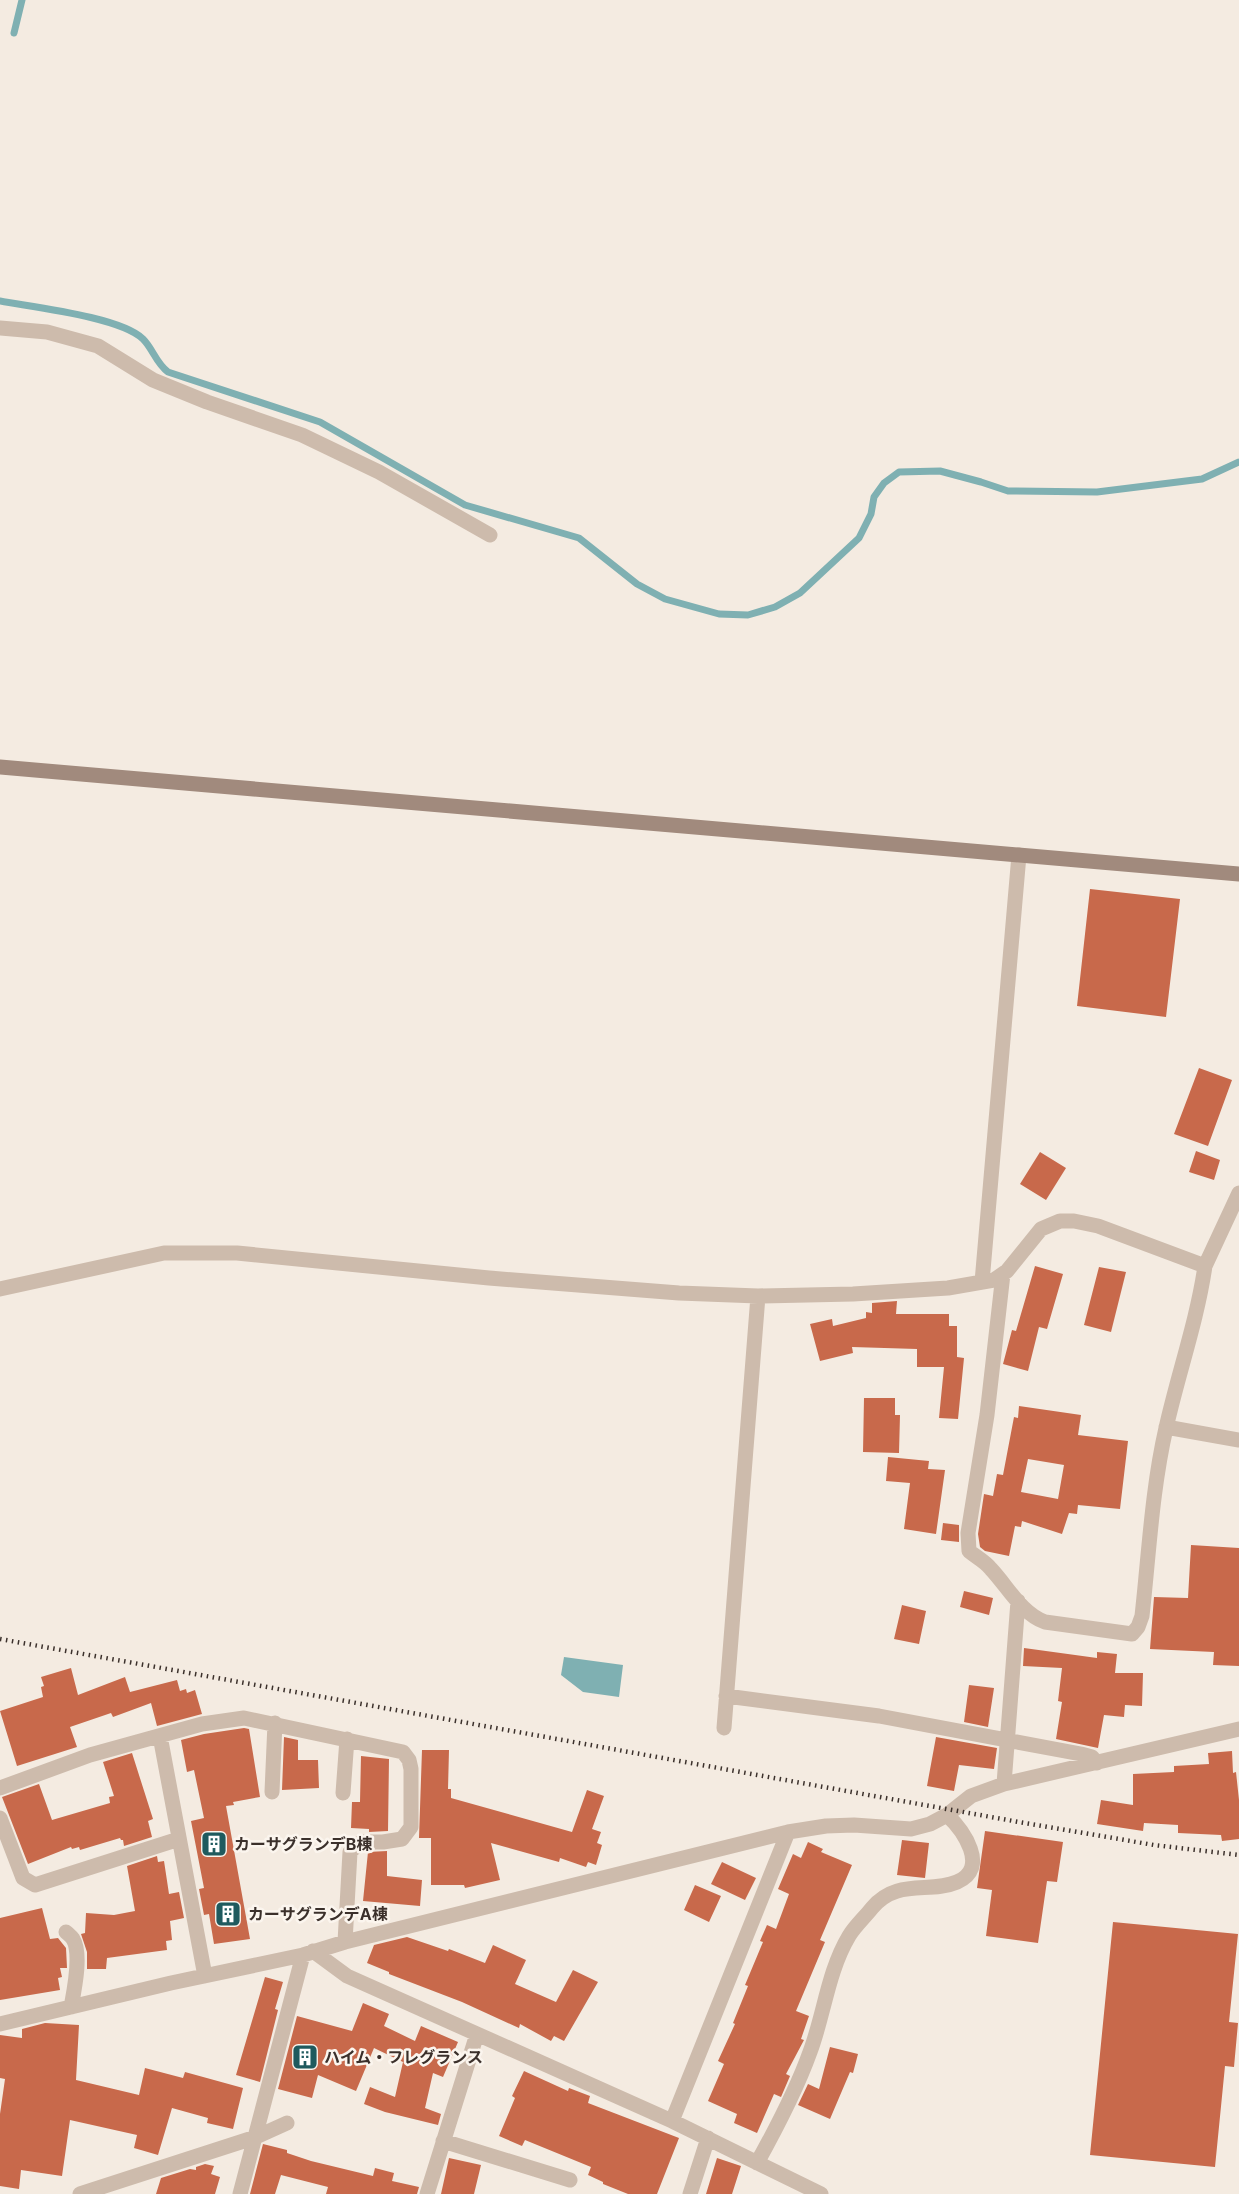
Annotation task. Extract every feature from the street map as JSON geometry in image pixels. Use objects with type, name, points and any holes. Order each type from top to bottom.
[{"type":"street","points":[[0,328],[47,332],[98,346],[153,380],[207,402],[302,435],[379,472],[490,535]]},
{"type":"street","points":[[0,767],[1239,874]]},
{"type":"street","points":[[982,1282],[1019,855]]},
{"type":"street","points":[[1004,1274],[987,1415],[968,1542],[969,1551],[990,1567],[1036,1619],[1132,1634],[1138,1627],[1142,1616],[1166,1427],[1201,1294],[1205,1266],[1239,1193]]},
{"type":"street","points":[[0,1288],[164,1253],[237,1253],[679,1293],[759,1296],[937,1289],[994,1280],[1004,1274],[1041,1228],[1060,1221],[1074,1221],[1098,1226],[1146,1246],[1205,1266]]},
{"type":"street","points":[[724,1728],[759,1296]]},
{"type":"street","points":[[1166,1427],[1239,1440]]},
{"type":"street","points":[[1004,1784],[1018,1601]]},
{"type":"street","points":[[726,1696],[879,1716],[1081,1754],[1092,1757],[1097,1762]]},
{"type":"street","points":[[0,1788],[90,1755],[202,1724],[244,1718],[403,1752],[409,1760],[411,1769],[411,1827],[402,1839],[361,1842],[350,1851],[345,1942]]},
{"type":"street","points":[[272,1792],[275,1723]]},
{"type":"street","points":[[0,2025],[308,1953],[788,1832],[826,1826],[910,1829],[930,1824],[947,1815],[971,1796],[1004,1784],[1239,1729]]},
{"type":"street","points":[[160,1736],[205,1976]]},
{"type":"street","points":[[343,1793],[347,1739]]},
{"type":"street","points":[[757,2163],[794,2093],[811,2051],[831,1978],[849,1935],[878,1901],[892,1893],[956,1883],[970,1870],[973,1857],[967,1839],[947,1815]]},
{"type":"street","points":[[0,1818],[23,1878],[34,1885],[179,1839]]},
{"type":"street","points":[[672,2121],[788,1832]]},
{"type":"street","points":[[66,1932],[73,1939],[76,1950],[76,1975],[71,2007]]},
{"type":"street","points":[[308,1953],[347,1976],[672,2121],[821,2194]]},
{"type":"street","points":[[240,2194],[308,1953]]},
{"type":"street","points":[[427,2194],[477,2034]]},
{"type":"street","points":[[80,2194],[116,2188],[256,2137],[287,2123]]},
{"type":"street","points":[[690,2194],[708,2138]]},
{"type":"street","points":[[443,2141],[570,2180]]},
{"type":"water","points":[[564,1657],[623,1665],[619,1697],[583,1692],[561,1675]]},
{"type":"building","points":[[1090,889],[1180,899],[1166,1017],[1077,1006]]},
{"type":"building","points":[[1199,1068],[1232,1080],[1208,1146],[1174,1134]]},
{"type":"building","points":[[1196,1151],[1220,1160],[1214,1180],[1189,1172]]},
{"type":"building","points":[[1040,1152],[1066,1168],[1046,1200],[1020,1184]]},
{"type":"building","points":[[1035,1266],[1063,1274],[1047,1329],[1039,1327],[1028,1371],[1003,1364],[1012,1330],[1016,1331]]},
{"type":"building","points":[[1099,1267],[1126,1272],[1111,1332],[1084,1325]]},
{"type":"building","points":[[897,1301],[896,1314],[949,1314],[949,1326],[957,1326],[957,1357],[964,1358],[958,1419],[939,1418],[944,1367],[917,1367],[917,1349],[852,1347],[853,1353],[820,1361],[810,1324],[832,1319],[833,1326],[866,1318],[866,1312],[872,1313],[872,1303]]},
{"type":"building","points":[[864,1398],[895,1398],[895,1415],[900,1415],[899,1453],[863,1452]]},
{"type":"building","points":[[1019,1406],[1081,1415],[1078,1435],[1128,1441],[1120,1509],[1078,1505],[1077,1514],[1069,1513],[1062,1534],[1022,1521],[1021,1527],[1015,1526],[1009,1556],[985,1551],[980,1547],[978,1534],[984,1494],[993,1496],[997,1474],[1003,1475],[1014,1417],[1018,1418]],"holes":[[[1028,1459],[1064,1465],[1058,1499],[1021,1492]]]},
{"type":"building","points":[[888,1457],[929,1461],[928,1469],[945,1470],[936,1534],[904,1529],[910,1483],[886,1481]]},
{"type":"building","points":[[943,1523],[959,1525],[959,1542],[941,1540]]},
{"type":"building","points":[[1191,1545],[1239,1548],[1239,1666],[1213,1665],[1214,1652],[1150,1649],[1154,1597],[1188,1598]]},
{"type":"building","points":[[964,1591],[993,1598],[989,1615],[960,1607]]},
{"type":"building","points":[[902,1605],[926,1611],[919,1644],[894,1639]]},
{"type":"building","points":[[1024,1648],[1097,1658],[1097,1652],[1117,1654],[1115,1673],[1143,1673],[1142,1706],[1125,1705],[1124,1717],[1104,1715],[1098,1748],[1056,1739],[1062,1702],[1058,1701],[1062,1668],[1023,1666]]},
{"type":"building","points":[[71,1668],[78,1695],[125,1677],[130,1692],[177,1680],[180,1691],[186,1689],[187,1693],[195,1690],[202,1714],[157,1726],[151,1703],[113,1717],[111,1713],[70,1727],[77,1747],[17,1766],[0,1711],[43,1697],[41,1687],[44,1686],[41,1677]]},
{"type":"building","points":[[969,1685],[994,1688],[988,1727],[964,1722]]},
{"type":"building","points":[[249,1729],[260,1797],[233,1802],[234,1805],[226,1806],[250,1939],[214,1944],[209,1914],[204,1915],[199,1889],[204,1888],[191,1821],[204,1818],[194,1770],[187,1772],[181,1740]]},
{"type":"building","points":[[284,1737],[298,1740],[298,1760],[318,1760],[319,1788],[282,1790]]},
{"type":"building","points":[[936,1737],[997,1748],[994,1769],[959,1765],[954,1791],[927,1786]]},
{"type":"building","points":[[422,1750],[449,1750],[448,1789],[451,1789],[451,1798],[572,1832],[587,1790],[604,1796],[592,1829],[601,1832],[597,1843],[602,1845],[596,1865],[588,1862],[586,1867],[560,1858],[559,1862],[491,1843],[500,1880],[465,1888],[464,1885],[431,1885],[431,1838],[419,1838]]},
{"type":"building","points":[[1232,1751],[1233,1773],[1236,1772],[1239,1800],[1239,1839],[1222,1841],[1221,1835],[1178,1833],[1178,1825],[1144,1823],[1143,1831],[1097,1824],[1101,1800],[1133,1805],[1133,1774],[1174,1772],[1174,1766],[1209,1764],[1208,1753]]},
{"type":"building","points":[[132,1753],[153,1819],[148,1821],[152,1837],[124,1846],[120,1838],[80,1850],[79,1847],[72,1849],[71,1847],[28,1864],[2,1797],[39,1784],[52,1820],[110,1803],[109,1797],[114,1796],[103,1762]]},
{"type":"building","points":[[361,1756],[389,1759],[388,1831],[369,1832],[369,1829],[351,1828],[352,1802],[360,1802]]},
{"type":"building","points":[[985,1831],[1063,1842],[1057,1882],[1047,1881],[1038,1943],[986,1936],[992,1890],[977,1888]]},
{"type":"building","points":[[902,1840],[929,1843],[925,1878],[897,1875]]},
{"type":"building","points":[[808,1842],[823,1849],[821,1852],[852,1865],[820,1940],[825,1942],[796,2011],[809,2016],[801,2039],[804,2040],[786,2074],[790,2076],[781,2097],[774,2094],[757,2133],[734,2123],[737,2114],[708,2101],[724,2064],[718,2061],[735,2024],[733,2023],[748,1986],[745,1985],[763,1942],[760,1941],[767,1925],[776,1929],[789,1894],[778,1889],[793,1854],[801,1858]]},
{"type":"building","points":[[387,1851],[387,1876],[422,1880],[420,1906],[363,1901],[368,1852]]},
{"type":"building","points":[[157,1856],[158,1862],[164,1861],[169,1894],[179,1892],[184,1918],[170,1921],[172,1940],[166,1941],[167,1950],[107,1958],[106,1969],[87,1969],[87,1952],[81,1934],[85,1933],[86,1913],[114,1915],[135,1911],[127,1866]]},
{"type":"building","points":[[722,1862],[756,1878],[745,1900],[711,1884]]},
{"type":"building","points":[[695,1885],[721,1896],[709,1922],[684,1910]]},
{"type":"building","points":[[42,1908],[50,1939],[58,1938],[66,1948],[67,1968],[60,1968],[62,1977],[58,1978],[60,1990],[0,2000],[0,1918]]},
{"type":"building","points":[[1113,1922],[1238,1934],[1229,2022],[1238,2023],[1234,2067],[1225,2066],[1215,2167],[1090,2155]]},
{"type":"building","points":[[407,1937],[448,1951],[449,1949],[485,1963],[493,1945],[526,1960],[515,1984],[556,2002],[573,1970],[598,1982],[564,2041],[554,2036],[551,2041],[520,2024],[519,2028],[367,1963],[374,1945]]},
{"type":"building","points":[[265,1977],[283,1982],[260,2082],[236,2075]]},
{"type":"building","points":[[363,2003],[389,2014],[384,2026],[415,2041],[421,2026],[458,2042],[443,2077],[433,2073],[425,2108],[441,2114],[438,2125],[385,2112],[364,2104],[370,2087],[395,2097],[403,2062],[374,2048],[356,2091],[318,2075],[312,2098],[278,2089],[297,2016],[352,2031]]},
{"type":"building","points":[[45,2023],[79,2025],[76,2080],[139,2095],[145,2068],[183,2078],[185,2072],[243,2088],[233,2129],[207,2123],[208,2118],[172,2108],[158,2155],[134,2148],[137,2135],[70,2120],[62,2176],[21,2170],[19,2189],[0,2186],[0,2114],[5,2079],[0,2078],[0,2035],[22,2038],[22,2029]]},
{"type":"building","points":[[830,2047],[858,2054],[853,2073],[850,2072],[830,2119],[798,2105],[808,2084],[819,2089]]},
{"type":"building","points":[[524,2071],[568,2091],[569,2088],[590,2096],[588,2103],[679,2138],[657,2194],[628,2194],[588,2175],[591,2167],[525,2140],[522,2146],[499,2136],[515,2098],[512,2096]]},
{"type":"building","points":[[263,2144],[287,2150],[287,2153],[311,2161],[373,2176],[375,2168],[394,2173],[392,2181],[419,2187],[417,2194],[326,2194],[328,2187],[281,2175],[275,2194],[250,2194]]},
{"type":"building","points":[[449,2158],[481,2165],[474,2194],[441,2194]]},
{"type":"building","points":[[717,2158],[741,2166],[732,2194],[706,2194]]},
{"type":"building","points":[[205,2164],[214,2166],[211,2174],[220,2177],[215,2194],[156,2194],[161,2178],[190,2169],[196,2170],[196,2167]]},
{"type":"waterway","points":[[14,33],[22,0]]},
{"type":"waterway","points":[[0,301],[75,314],[132,331],[143,339],[168,372],[320,422],[465,505],[579,538],[637,584],[665,599],[719,614],[748,615],[775,607],[800,593],[859,538],[871,514],[874,497],[884,483],[899,472],[940,471],[1008,491],[1097,492],[1202,479],[1239,462]]},
{"type":"railway","points":[[0,1639],[1019,1822],[1154,1845],[1239,1855]]},
{"type":"place","name":"カーサグランデB棟","points":[[214,1844]]},
{"type":"place","name":"カーサグランデA棟","points":[[228,1914]]},
{"type":"place","name":"ハイム・フレグランス","points":[[305,2057]]}]
